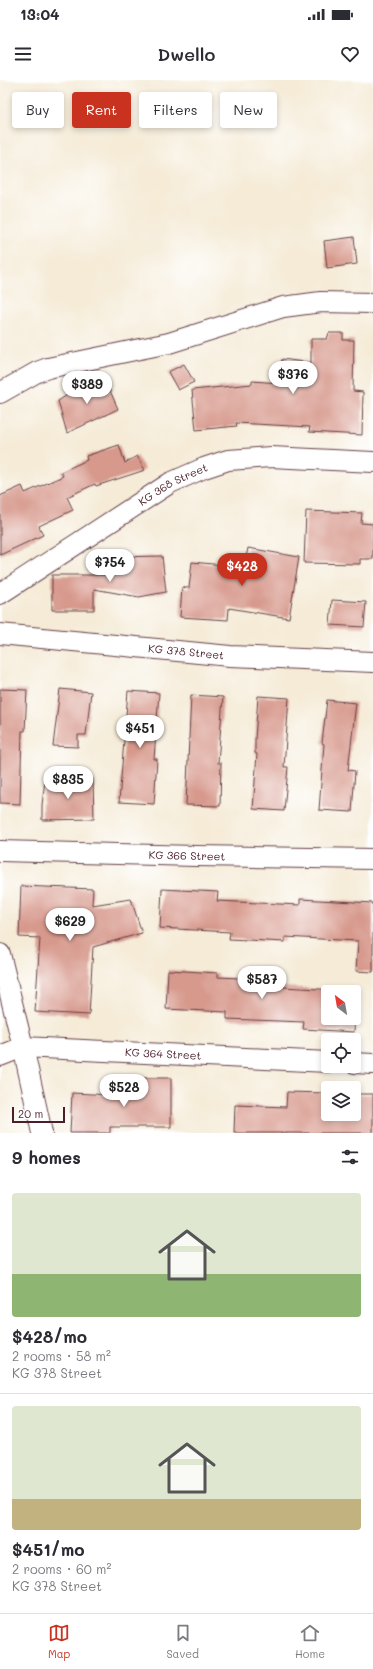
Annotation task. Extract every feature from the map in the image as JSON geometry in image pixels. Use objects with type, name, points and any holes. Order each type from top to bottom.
[{"type":"street","points":[[0,393],[36,372],[48,368],[169,343],[284,307],[321,302],[373,303]]},
{"type":"street","name":"KG 368 Street","points":[[0,594],[170,483],[204,468],[228,460],[272,457],[373,462]]},
{"type":"street","name":"KG 378 Street","points":[[0,634],[230,656],[373,662]]},
{"type":"street","name":"KG 366 Street","points":[[0,851],[373,859]]},
{"type":"street","points":[[0,954],[42,1133]]},
{"type":"street","name":"KG 364 Street","points":[[0,1056],[23,1047],[321,1062]]},
{"type":"street","points":[[361,1063],[373,1064]]},
{"type":"building","points":[[354,237],[357,264],[327,268],[324,241]]},
{"type":"building","points":[[329,333],[343,333],[343,340],[354,340],[353,391],[363,392],[362,435],[309,432],[310,427],[236,423],[237,426],[196,430],[192,390],[252,384],[252,381],[279,383],[282,359],[311,363],[311,339],[327,339]]},
{"type":"building","points":[[184,364],[194,382],[178,390],[168,372]]},
{"type":"building","points":[[104,377],[118,409],[67,433],[58,401],[75,390],[76,393]]},
{"type":"building","points":[[119,445],[125,463],[137,456],[145,470],[96,486],[95,484],[67,497],[73,510],[39,526],[43,535],[0,555],[0,496],[22,486],[25,493],[63,476],[61,472],[87,460],[86,456]]},
{"type":"building","points":[[306,511],[362,513],[361,523],[373,524],[373,559],[360,559],[360,564],[304,563]]},
{"type":"building","points":[[248,548],[299,557],[289,618],[229,608],[228,620],[180,617],[182,587],[189,588],[192,562],[244,567]]},
{"type":"building","points":[[162,556],[166,592],[139,597],[94,589],[94,610],[52,610],[52,575],[114,575],[114,557]]},
{"type":"building","points":[[332,600],[366,602],[364,627],[330,625]]},
{"type":"building","points":[[0,689],[27,690],[25,731],[22,731],[20,804],[0,803]]},
{"type":"building","points":[[60,689],[91,692],[86,735],[78,735],[78,747],[53,746]]},
{"type":"building","points":[[128,691],[159,693],[154,759],[157,759],[154,804],[119,802]]},
{"type":"building","points":[[191,695],[223,697],[218,763],[221,763],[220,806],[186,805]]},
{"type":"building","points":[[258,696],[289,698],[284,767],[288,767],[284,811],[253,809],[257,754],[255,753],[255,740]]},
{"type":"building","points":[[327,700],[356,703],[348,770],[355,771],[352,812],[319,810],[324,744],[322,743]]},
{"type":"building","points":[[93,779],[94,819],[42,820],[45,780]]},
{"type":"building","points":[[21,886],[93,889],[92,905],[131,899],[142,933],[93,947],[89,1015],[35,1012],[40,938],[19,937]]},
{"type":"building","points":[[162,889],[218,892],[217,901],[300,905],[300,899],[373,903],[373,972],[356,971],[358,941],[285,937],[285,942],[229,939],[230,932],[160,928]]},
{"type":"building","points":[[168,970],[218,973],[218,977],[283,980],[282,987],[321,989],[321,1025],[354,1025],[354,1032],[303,1029],[304,1022],[227,1019],[227,1012],[166,1009]]},
{"type":"building","points":[[132,1078],[171,1078],[171,1127],[110,1127],[110,1133],[70,1133],[72,1093],[131,1096]]},
{"type":"building","points":[[287,1092],[321,1093],[321,1121],[361,1121],[361,1094],[373,1094],[373,1133],[234,1133],[235,1105],[286,1107]]}]
